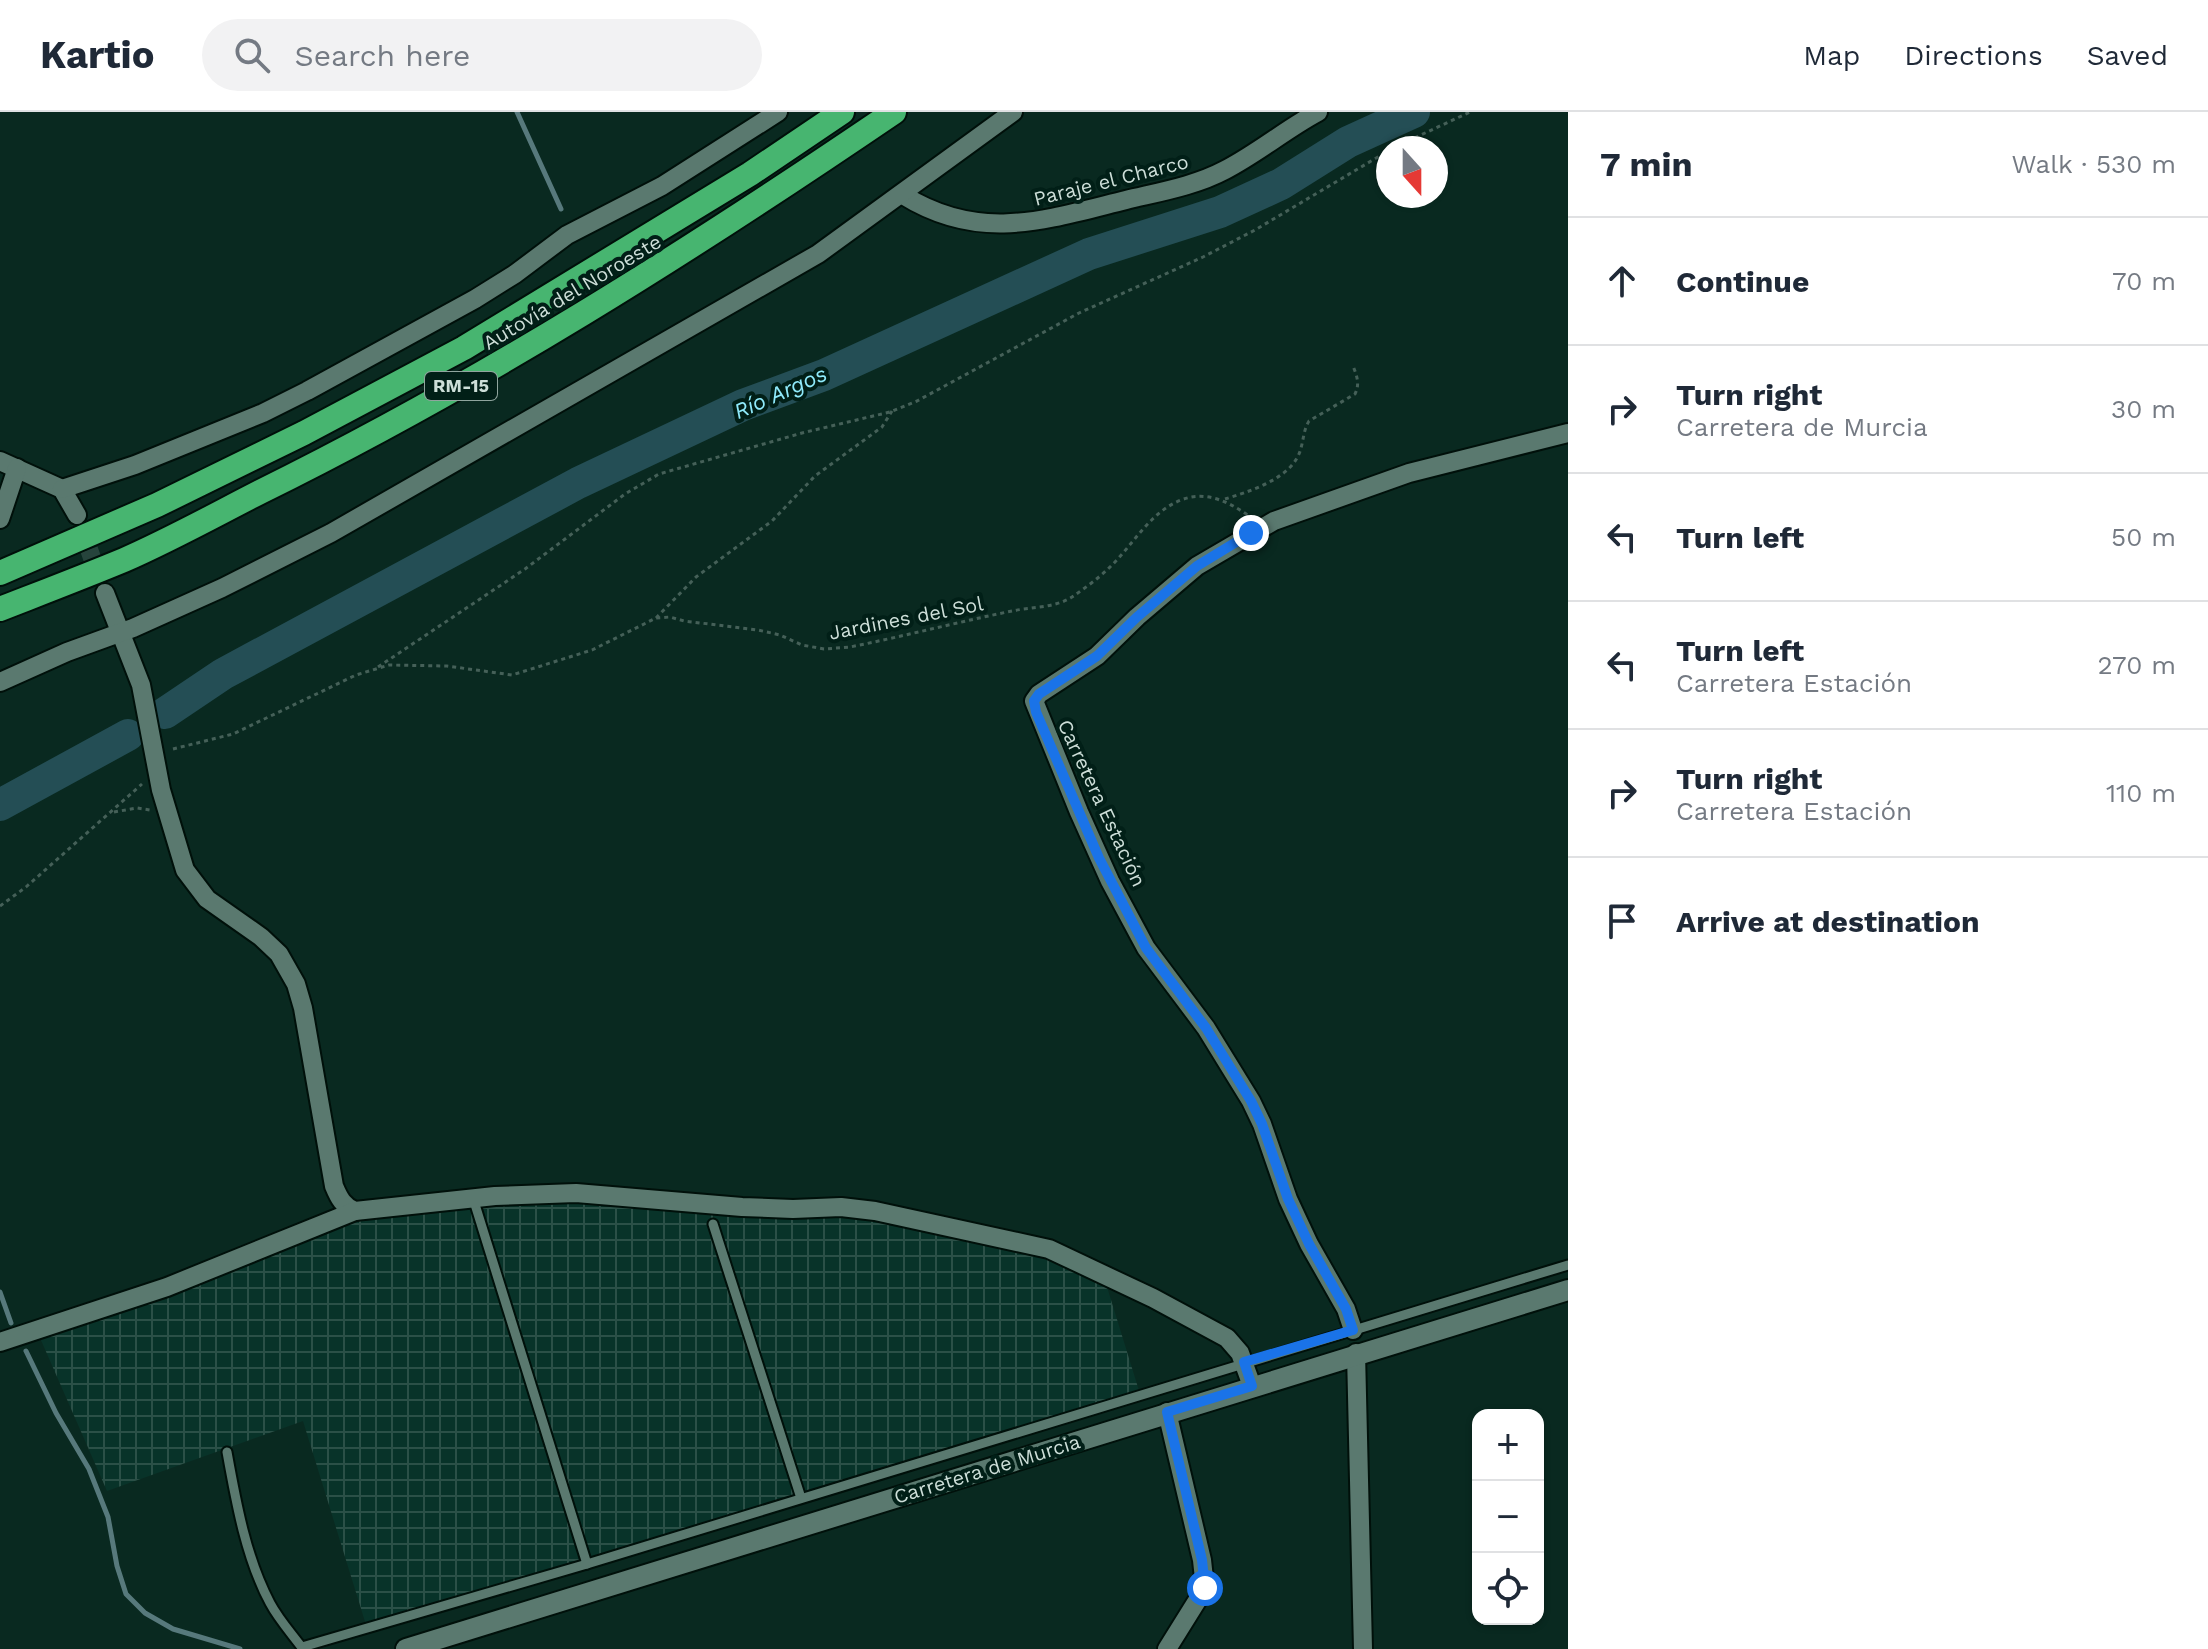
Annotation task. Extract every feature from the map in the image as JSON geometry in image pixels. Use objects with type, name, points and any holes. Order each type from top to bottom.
[{"type":"highway","name":"Autovía del Noroeste","points":[[0,573],[157,505],[304,433],[464,348],[750,174],[842,112]]},
{"type":"highway","name":"Autovía del Noroeste","points":[[0,609],[126,559],[437,400],[597,307],[734,221],[894,112]]},
{"type":"main road","name":"Carretera de Murcia","points":[[406,1649],[1568,1290]]},
{"type":"street","points":[[62,489],[149,459],[307,391],[475,299],[567,235],[662,186],[778,112]]},
{"type":"street","points":[[0,682],[222,588],[331,533],[818,254],[1013,112]]},
{"type":"street","name":"Paraje el Charco","points":[[903,195],[950,218],[992,225],[1026,224],[1198,181],[1224,171],[1318,112]]},
{"type":"street","name":"Carretera Estación","points":[[1353,1330],[1346,1309],[1309,1244],[1288,1199],[1251,1101],[1206,1028],[1146,948],[1099,858],[1034,706],[1035,698],[1097,656],[1197,566],[1264,526],[1409,473],[1568,433]]},
{"type":"street","points":[[0,519],[8,464],[62,489],[77,515]]},
{"type":"street","points":[[105,593],[141,685],[155,762],[177,850],[193,883],[207,899],[261,937],[289,969],[303,1008],[334,1186],[343,1204],[355,1211]]},
{"type":"street","points":[[0,1342],[181,1282],[355,1211],[473,1198],[576,1193],[742,1207],[841,1207],[875,1211],[1049,1249],[1213,1329],[1234,1344],[1252,1386]]},
{"type":"street","points":[[1356,1353],[1363,1649]]},
{"type":"street","points":[[1167,1412],[1202,1560],[1205,1588],[1167,1649]]},
{"type":"lane","points":[[473,1198],[587,1564]]},
{"type":"lane","points":[[713,1224],[801,1498]]},
{"type":"lane","points":[[227,1452],[233,1490],[260,1580],[276,1614],[302,1648],[1568,1265]]},
{"type":"path","points":[[1419,136],[1470,112]]},
{"type":"path","points":[[375,669],[525,569],[641,483],[659,474],[892,411],[964,377],[1113,296],[1203,257],[1255,230],[1376,158]]},
{"type":"path","points":[[1225,499],[1253,488],[1290,467],[1297,458],[1309,421],[1355,394],[1358,378],[1353,366]]},
{"type":"path","points":[[0,906],[111,813],[155,762],[233,734],[356,675],[375,669],[407,663],[512,675],[592,650],[656,618],[696,577],[772,521],[815,476],[882,427],[892,411]]},
{"type":"path","name":"Jardines del Sol","points":[[656,618],[670,617],[758,630],[824,649],[906,636],[1068,600],[1108,569],[1169,505],[1183,498],[1199,496],[1225,499]]},
{"type":"path","points":[[1225,499],[1264,526]]},
{"type":"path","points":[[111,813],[137,808],[149,810],[162,816],[169,824]]},
{"type":"shaded area","points":[[495,1196],[841,1207],[972,1234],[1103,1274],[1140,1394],[367,1628],[303,1421],[107,1491],[37,1331],[355,1211]]},
{"type":"waterway","points":[[517,112],[561,209]]},
{"type":"waterway","name":"Río Argos","points":[[165,713],[223,674],[578,483],[743,405],[824,375],[1089,254],[1220,212],[1281,184],[1348,142],[1414,112]]},
{"type":"waterway","name":"Río Argos","points":[[0,805],[128,735]]},
{"type":"waterway","points":[[0,1292],[11,1323]]},
{"type":"waterway","points":[[26,1351],[56,1413],[89,1469],[108,1517],[126,1594],[145,1613],[173,1629],[240,1649]]},
{"type":"tunnel","points":[[80,524],[101,583]]},
{"type":"route","points":[[1205,1588],[1202,1560],[1167,1412],[1252,1386],[1244,1362],[1353,1330],[1346,1309],[1309,1244],[1288,1199],[1279,1168],[1251,1101],[1193,1009],[1146,948],[1110,881],[1036,712],[1034,701],[1039,694],[1097,656],[1179,579],[1251,533]]}]
